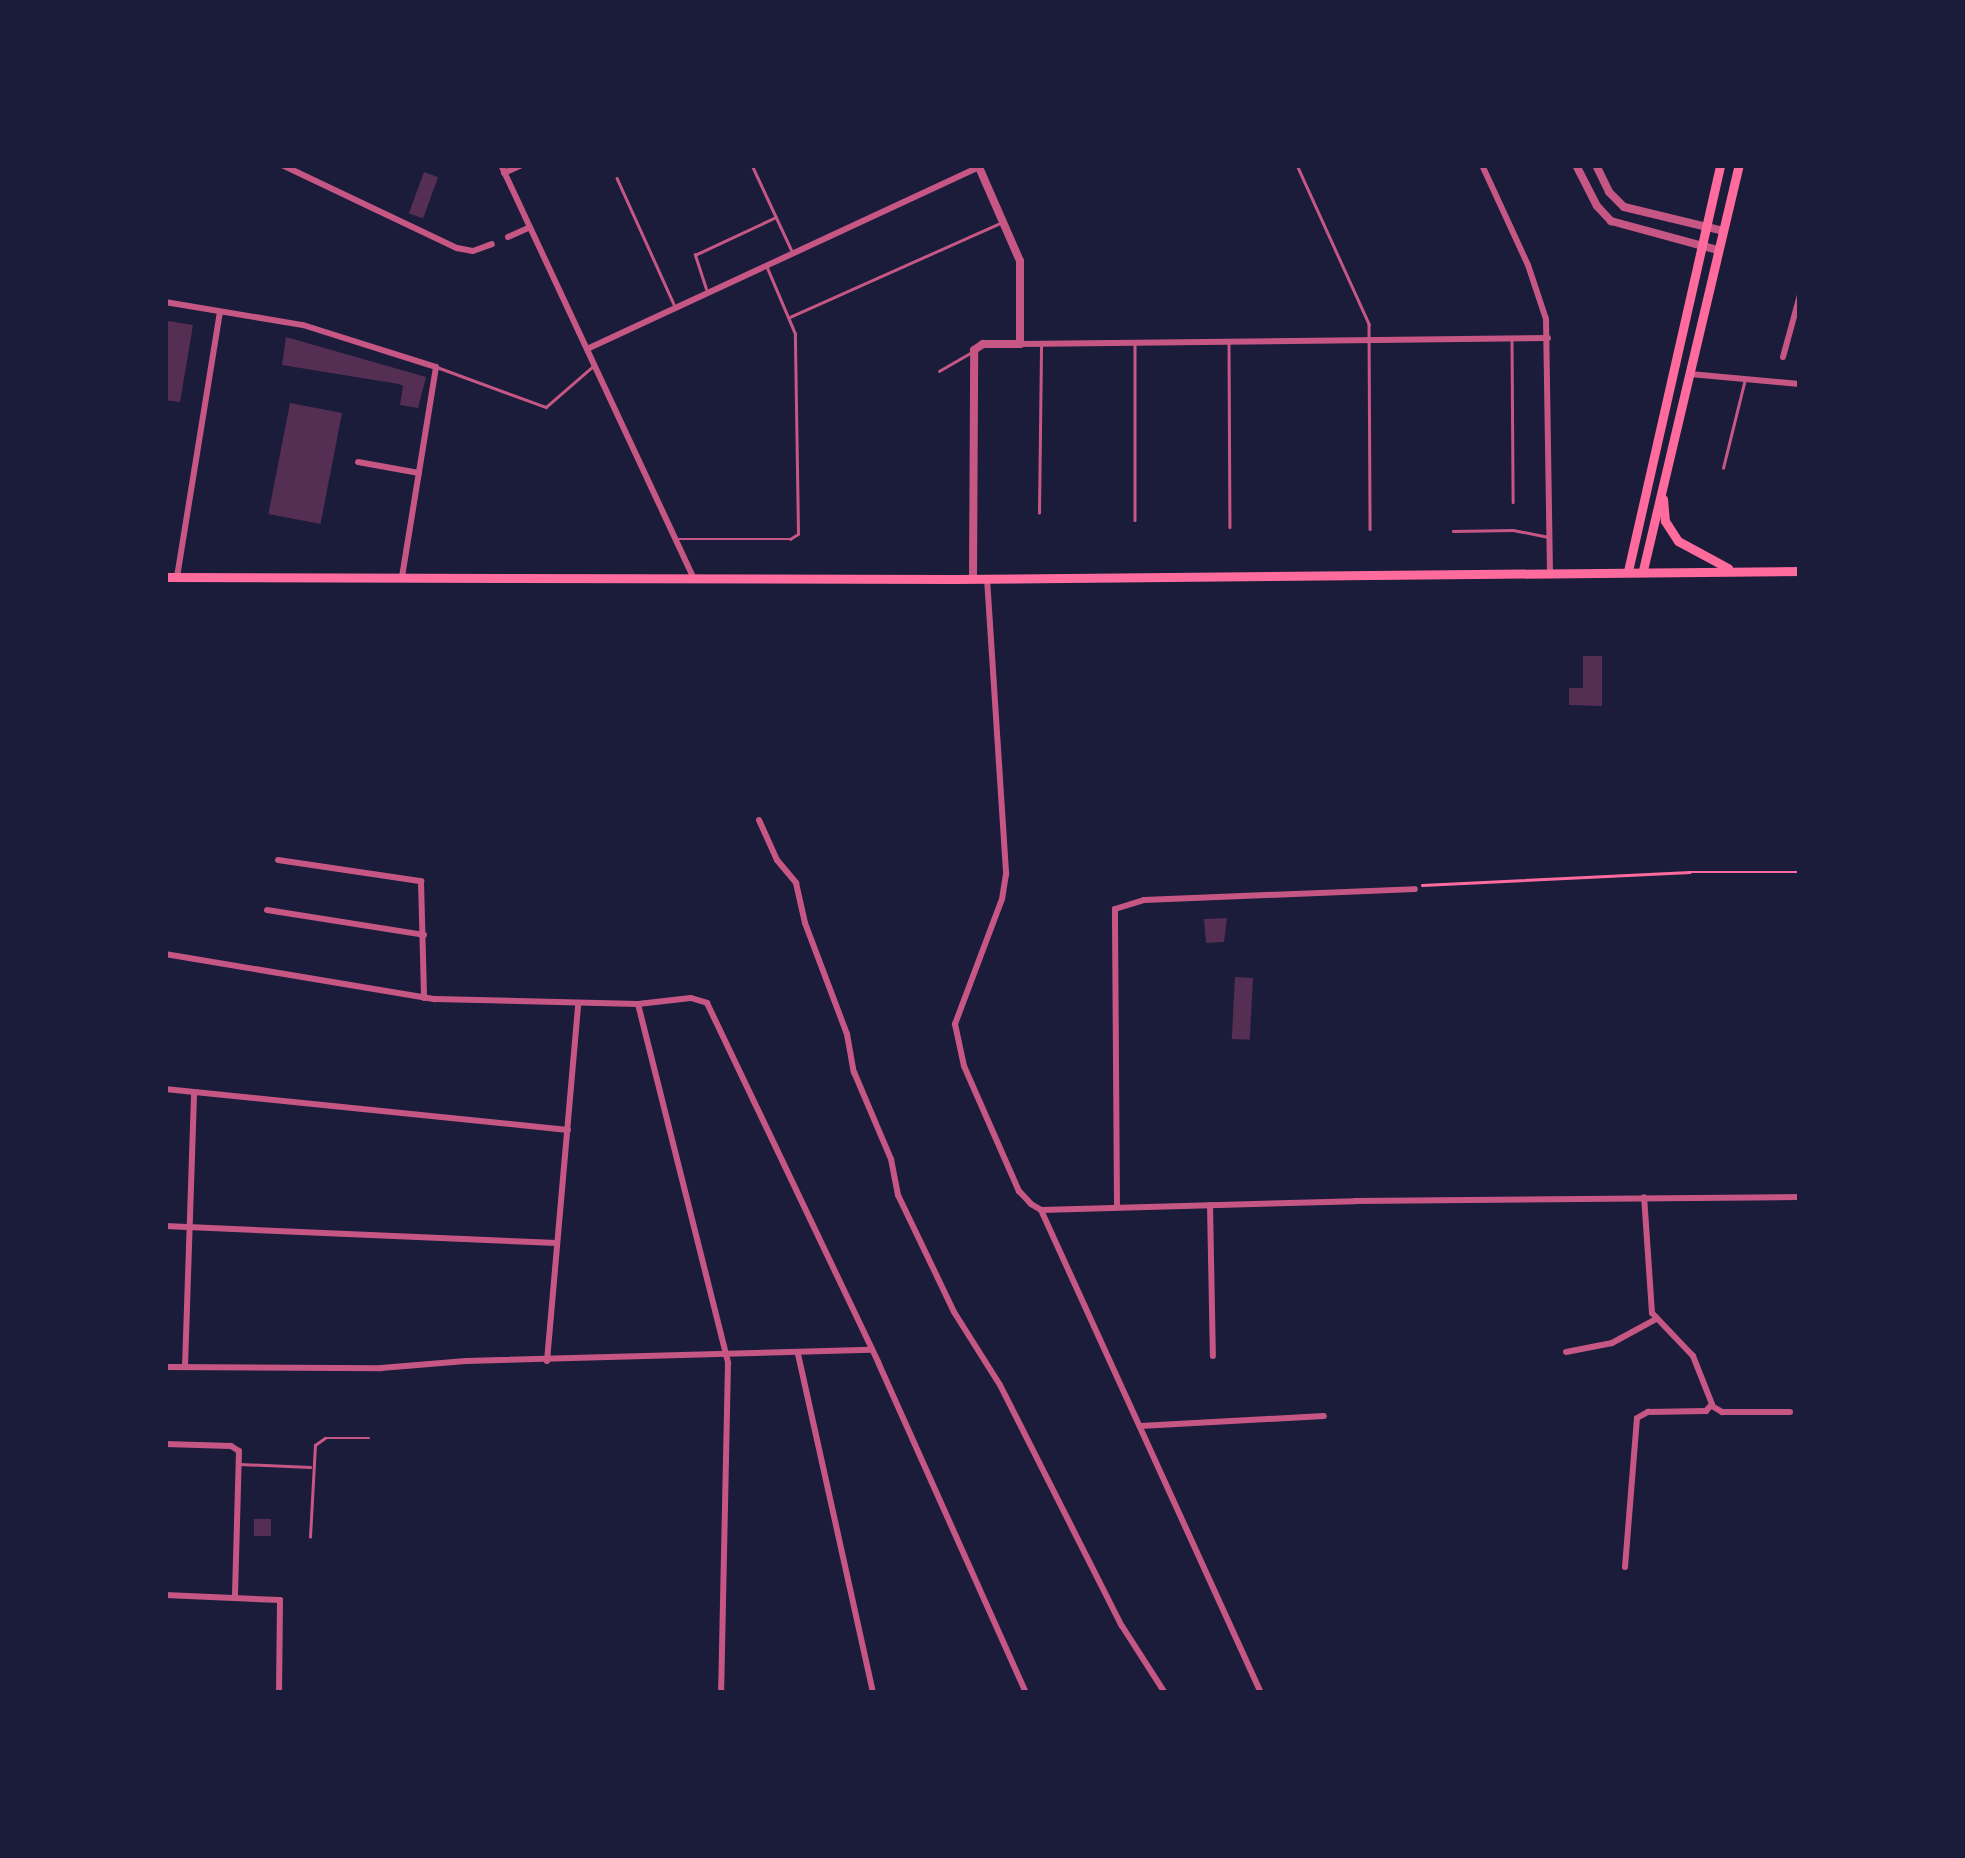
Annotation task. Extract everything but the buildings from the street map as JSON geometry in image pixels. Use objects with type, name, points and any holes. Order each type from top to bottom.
[{"type":"main road","points":[[1628,571],[1720,165]]},
{"type":"main road","points":[[1642,570],[1740,165]]},
{"type":"main road","points":[[1663,486],[1665,521],[1678,541],[1734,571]]},
{"type":"main road","points":[[171,577],[694,580],[1800,571]]},
{"type":"street","points":[[282,165],[457,248],[474,251],[492,244]]},
{"type":"street","points":[[522,165],[503,169],[694,580]]},
{"type":"street","points":[[1482,165],[1540,296],[1548,338],[1550,573]]},
{"type":"street","points":[[1576,165],[1596,206],[1611,221],[1718,250]]},
{"type":"street","points":[[1596,165],[1609,192],[1624,206],[1722,231]]},
{"type":"street","points":[[588,349],[980,166],[1020,261],[1020,344]]},
{"type":"street","points":[[508,237],[530,227]]},
{"type":"street","points":[[1783,357],[1800,298]]},
{"type":"street","points":[[165,302],[303,325],[436,367],[402,579]]},
{"type":"street","points":[[171,577],[220,312]]},
{"type":"street","points":[[973,578],[974,350],[982,344],[1548,338]]},
{"type":"street","points":[[1689,374],[1800,384]]},
{"type":"street","points":[[358,462],[419,474]]},
{"type":"street","points":[[987,578],[1006,874],[1002,899],[954,1024],[964,1066],[1018,1192],[1042,1210],[1261,1693]]},
{"type":"street","points":[[759,820],[777,860],[796,884],[805,923],[847,1034],[854,1072],[892,1159],[898,1195],[954,1312],[1000,1386],[1116,1616],[1165,1693]]},
{"type":"street","points":[[278,860],[421,881],[424,998]]},
{"type":"street","points":[[1117,1206],[1115,909],[1144,900],[1416,887]]},
{"type":"street","points":[[267,910],[424,935]]},
{"type":"street","points":[[165,954],[424,998],[578,1004],[703,999],[871,1350],[1026,1693]]},
{"type":"street","points":[[547,1361],[578,1004]]},
{"type":"street","points":[[638,1004],[726,1357],[721,1693]]},
{"type":"street","points":[[165,1089],[568,1130]]},
{"type":"street","points":[[184,1367],[186,1227],[194,1092]]},
{"type":"street","points":[[1644,1197],[1656,1318],[1680,1338],[1692,1356],[1712,1406],[1722,1412],[1790,1412]]},
{"type":"street","points":[[1042,1210],[1800,1197]]},
{"type":"street","points":[[1210,1205],[1212,1356]]},
{"type":"street","points":[[165,1226],[557,1243]]},
{"type":"street","points":[[1566,1352],[1606,1345],[1656,1318]]},
{"type":"street","points":[[165,1367],[382,1368],[871,1350]]},
{"type":"street","points":[[798,1354],[873,1693]]},
{"type":"street","points":[[1625,1568],[1637,1418],[1642,1412],[1706,1411],[1712,1406]]},
{"type":"street","points":[[1140,1426],[1324,1416]]},
{"type":"street","points":[[165,1444],[231,1446],[240,1454],[234,1596]]},
{"type":"street","points":[[165,1594],[281,1602],[279,1693]]},
{"type":"lane","points":[[752,165],[794,255]]},
{"type":"lane","points":[[1297,165],[1366,316],[1371,340],[1370,529]]},
{"type":"lane","points":[[617,178],[676,310]]},
{"type":"lane","points":[[709,295],[693,258],[776,217]]},
{"type":"lane","points":[[789,318],[1003,221]]},
{"type":"lane","points":[[676,539],[796,536],[798,374],[789,318],[767,268]]},
{"type":"lane","points":[[1512,339],[1512,502]]},
{"type":"lane","points":[[1229,342],[1230,528]]},
{"type":"lane","points":[[1135,343],[1136,520]]},
{"type":"lane","points":[[1039,513],[1041,344]]},
{"type":"lane","points":[[939,371],[974,350]]},
{"type":"lane","points":[[436,367],[546,406],[595,365]]},
{"type":"lane","points":[[1722,468],[1745,382]]},
{"type":"lane","points":[[1513,522],[1513,530]]},
{"type":"lane","points":[[1453,531],[1513,530],[1550,537]]},
{"type":"lane","points":[[310,1537],[313,1449],[321,1439],[368,1438]]},
{"type":"lane","points":[[240,1464],[312,1467]]},
{"type":"path","points":[[1416,887],[1690,872],[1800,872]]}]
